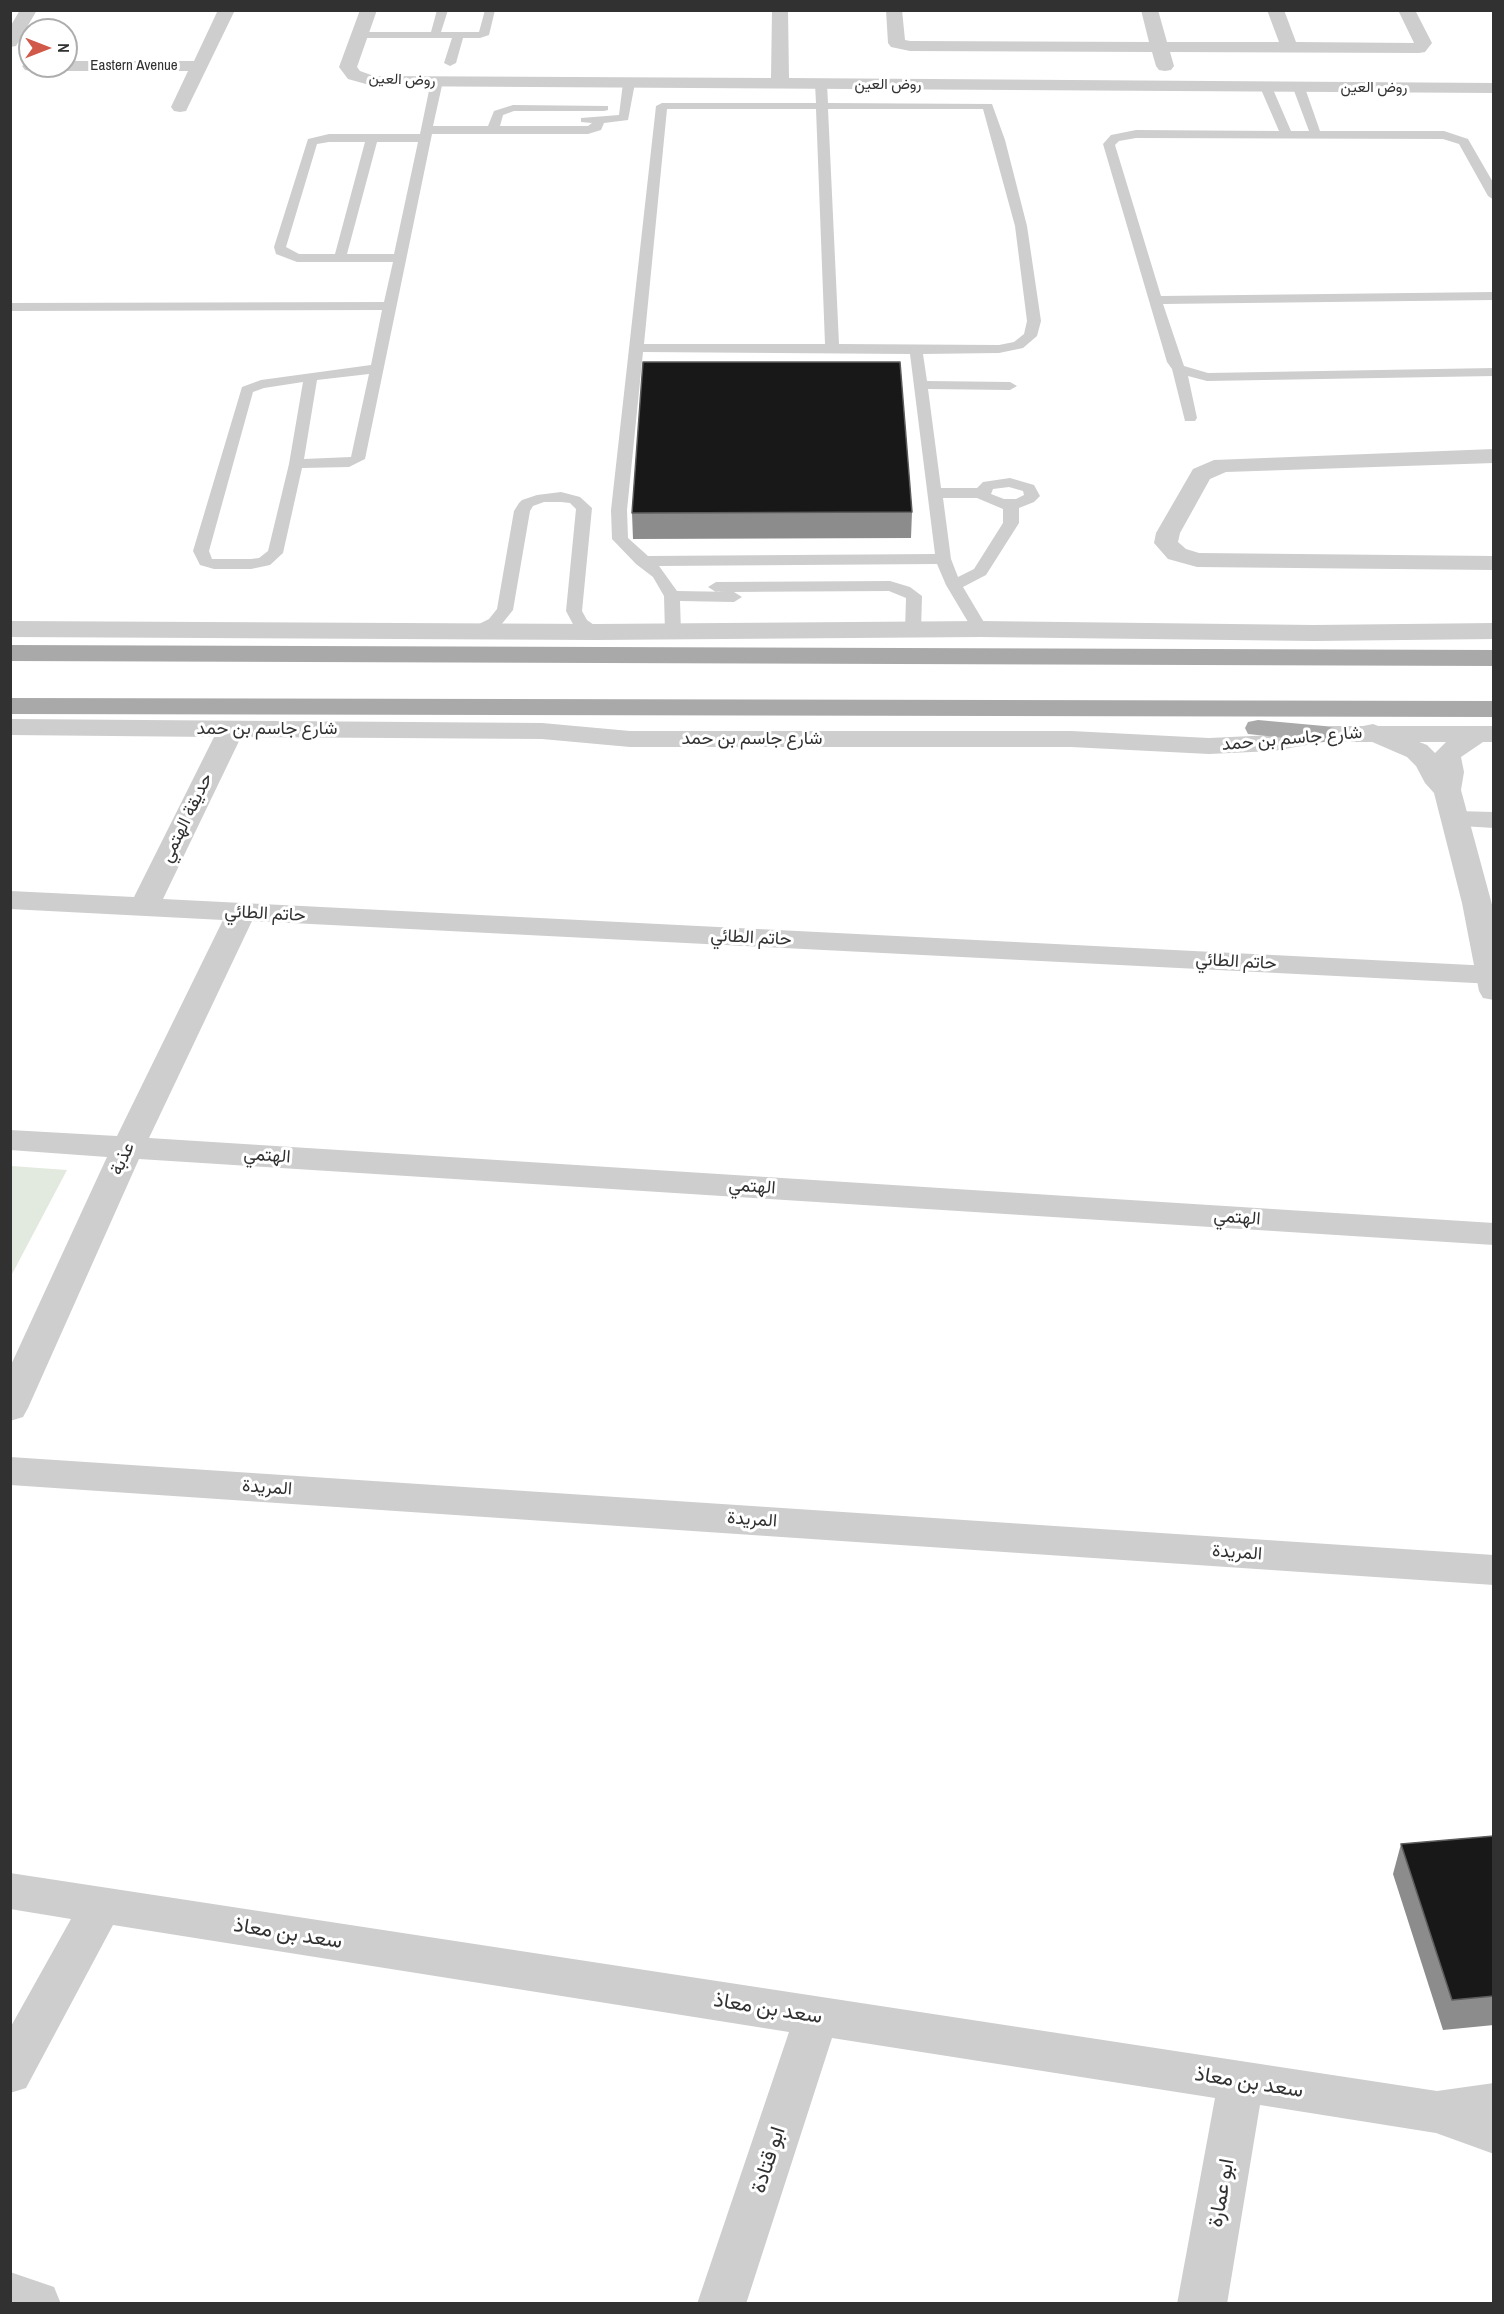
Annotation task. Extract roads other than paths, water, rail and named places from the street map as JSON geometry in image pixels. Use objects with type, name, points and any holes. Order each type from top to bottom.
[{"type":"main road","points":[[10,653],[1494,658]]},
{"type":"main road","name":"شارع جاسم بن حمد","points":[[10,706],[1494,709]]},
{"type":"main road","points":[[1111,709],[1146,718],[1324,734]]},
{"type":"street","points":[[10,42],[29,10]]},
{"type":"street","points":[[180,106],[227,10]]},
{"type":"street","name":"روض العين","points":[[369,10],[348,67],[354,75],[373,81],[1494,88]]},
{"type":"street","points":[[780,10],[780,84]]},
{"type":"street","points":[[894,10],[896,41],[905,45],[1419,48],[1423,43],[1406,10]]},
{"type":"street","points":[[1149,10],[1171,87]]},
{"type":"street","points":[[1275,10],[1290,48]]},
{"type":"street","name":"Eastern Avenue","points":[[78,66],[200,66]]},
{"type":"street","points":[[1494,456],[1222,465],[1201,474],[1168,533],[1166,543],[1177,554],[1208,561],[1494,563]]},
{"type":"street","points":[[10,629],[673,632],[980,629],[1314,633],[1494,631]]},
{"type":"street","name":"شارع جاسم بن حمد","points":[[10,727],[542,731],[641,739],[1071,739],[1209,746],[1273,743],[1324,734],[1373,732],[1485,734]]},
{"type":"street","name":"حديقة الهتمي","points":[[144,908],[231,729]]},
{"type":"street","points":[[1373,732],[1417,751],[1428,762],[1439,783],[1447,790]]},
{"type":"street","points":[[1485,734],[1448,755],[1450,772],[1447,790],[1485,903],[1492,983]]},
{"type":"street","points":[[1455,819],[1494,820]]},
{"type":"street","name":"حاتم الطائي","points":[[10,900],[1492,983]]},
{"type":"street","name":"عذبة","points":[[10,1408],[128,1147],[241,913]]},
{"type":"street","name":"الهتمي","points":[[10,1140],[1494,1234]]},
{"type":"street","name":"المريدة","points":[[10,1471],[1494,1570]]},
{"type":"street","name":"سعد بن معاذ","points":[[10,1891],[1436,2112],[1494,2133]]},
{"type":"street","points":[[10,2073],[101,1905]]},
{"type":"street","name":"ابو قتادة","points":[[722,2304],[817,2016]]},
{"type":"street","name":"ابو عمارة","points":[[1202,2304],[1241,2082]]},
{"type":"street","name":"سعد بن معاذ","points":[[1436,2112],[1494,2104]]},
{"type":"street","points":[[10,2295],[37,2304]]},
{"type":"lane","points":[[435,35],[443,10]]},
{"type":"lane","points":[[359,35],[458,36],[485,33],[490,10]]},
{"type":"lane","points":[[450,63],[458,36]]},
{"type":"lane","points":[[296,464],[349,463],[358,459],[437,81]]},
{"type":"lane","points":[[401,258],[297,258],[281,251],[279,247],[312,142],[323,138],[372,138],[427,134],[494,125],[597,128],[599,120],[622,119],[629,83]]},
{"type":"lane","points":[[660,83],[662,105],[619,510],[620,539],[659,574],[672,596],[673,632]]},
{"type":"lane","points":[[821,84],[832,348]]},
{"type":"lane","points":[[637,348],[999,349],[1018,345],[1030,336],[1034,321],[1021,226],[988,106],[985,85]]},
{"type":"lane","points":[[1266,87],[1286,134]]},
{"type":"lane","points":[[1299,87],[1316,135]]},
{"type":"lane","points":[[662,105],[988,106]]},
{"type":"lane","points":[[494,125],[498,113],[513,108],[625,108]]},
{"type":"lane","points":[[1190,418],[1179,369],[1174,362],[1110,147],[1111,141],[1121,136],[1136,134],[1437,135],[1456,138],[1464,142],[1494,196]]},
{"type":"lane","points":[[340,258],[372,138]]},
{"type":"lane","points":[[1156,300],[1494,296]]},
{"type":"lane","points":[[10,307],[391,306]]},
{"type":"lane","points":[[916,350],[943,559],[954,585],[980,629]]},
{"type":"lane","points":[[311,377],[296,464],[275,553],[271,558],[251,564],[206,562],[201,552],[245,392],[255,386],[311,377],[376,369]]},
{"type":"lane","points":[[1179,369],[1191,375],[1207,377],[1494,372]]},
{"type":"lane","points":[[922,385],[1010,386]]},
{"type":"lane","points":[[934,493],[982,492],[988,485],[1002,482],[1018,483],[1029,488],[1032,496],[1011,505],[994,503],[983,496],[982,492]]},
{"type":"lane","points":[[477,631],[495,622],[505,610],[522,511],[527,503],[542,498],[561,497],[575,500],[584,508],[574,611],[580,623],[596,632]]},
{"type":"lane","points":[[954,585],[980,572],[1011,523],[1011,505]]},
{"type":"lane","points":[[642,561],[943,559]]},
{"type":"lane","points":[[716,587],[890,586],[914,596],[913,631]]},
{"type":"lane","points":[[672,596],[833,598]]}]
